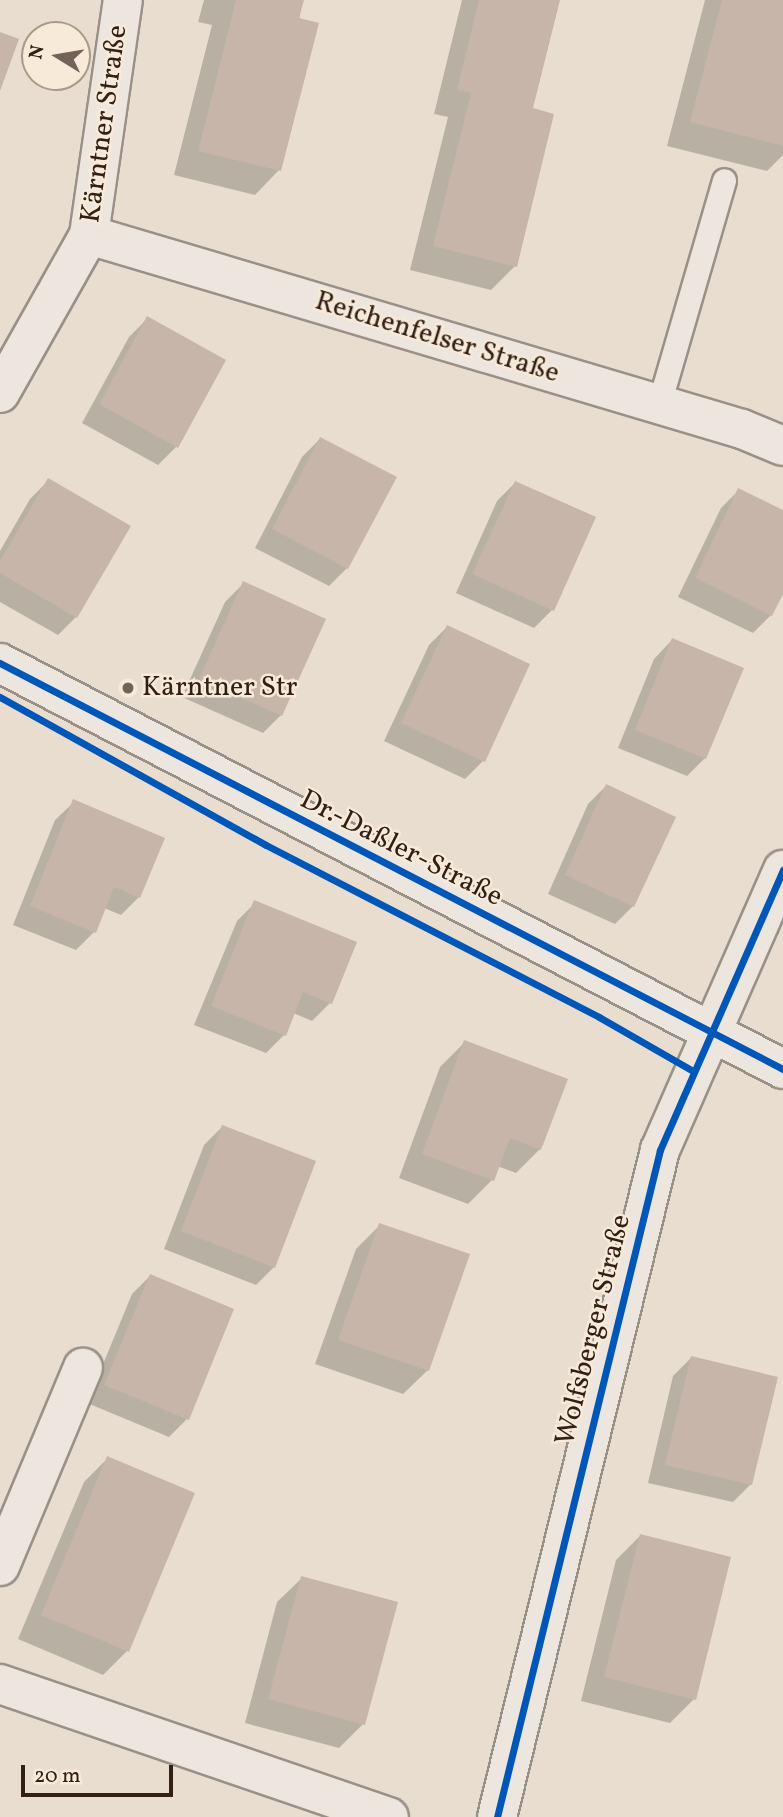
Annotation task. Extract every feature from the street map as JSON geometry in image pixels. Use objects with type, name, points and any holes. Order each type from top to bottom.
[{"type":"street","name":"Kärntner Straße","points":[[0,393],[89,235],[123,0]]},
{"type":"street","name":"Reichenfelser Straße","points":[[89,235],[659,404],[783,446]]},
{"type":"street","name":"Dr.-Daßler-Straße","points":[[0,663],[783,1069]]},
{"type":"street","name":"Wolfsberger Straße","points":[[497,1817],[660,1150],[709,1032],[783,870]]},
{"type":"street","points":[[0,1566],[83,1367]]},
{"type":"street","points":[[0,1684],[389,1817]]},
{"type":"lane","points":[[659,404],[724,180]]},
{"type":"building","points":[[236,0],[304,0],[299,18],[319,23],[281,171],[198,151]]},
{"type":"building","points":[[479,0],[560,0],[533,108],[554,114],[517,267],[433,246],[471,93],[457,90]]},
{"type":"building","points":[[722,0],[783,0],[783,146],[690,122]]},
{"type":"building","points":[[0,32],[19,39],[0,91]]},
{"type":"building","points":[[147,316],[226,360],[178,448],[99,404]]},
{"type":"building","points":[[320,437],[397,477],[348,569],[272,529]]},
{"type":"building","points":[[48,478],[131,526],[77,618],[0,573],[0,561]]},
{"type":"building","points":[[515,481],[596,517],[554,611],[472,574]]},
{"type":"building","points":[[738,488],[783,510],[783,594],[772,616],[695,578]]},
{"type":"building","points":[[243,581],[326,619],[282,716],[199,679]]},
{"type":"building","points":[[447,625],[530,664],[485,762],[401,723]]},
{"type":"building","points":[[672,638],[744,668],[706,759],[635,730]]},
{"type":"building","points":[[606,784],[676,817],[634,907],[565,875]]},
{"type":"building","points":[[73,799],[165,838],[140,898],[114,887],[96,933],[30,906]]},
{"type":"building","points":[[254,900],[357,942],[332,1004],[303,992],[286,1036],[211,1006]]},
{"type":"building","points":[[464,1040],[568,1079],[541,1150],[510,1138],[494,1181],[422,1154]]},
{"type":"building","points":[[222,1125],[316,1161],[275,1268],[181,1231]]},
{"type":"building","points":[[379,1223],[470,1254],[429,1371],[338,1340]]},
{"type":"building","points":[[150,1274],[234,1309],[189,1420],[104,1385]]},
{"type":"building","points":[[691,1356],[778,1377],[752,1485],[665,1465]]},
{"type":"building","points":[[107,1456],[195,1493],[129,1652],[41,1615]]},
{"type":"building","points":[[640,1534],[731,1557],[696,1700],[604,1677]]},
{"type":"building","points":[[301,1576],[398,1602],[365,1725],[268,1699]]},
{"type":"cycle path","points":[[0,663],[783,1069]]},
{"type":"cycle path","points":[[0,697],[266,845],[599,1017],[693,1071]]},
{"type":"cycle path","points":[[497,1817],[660,1150],[783,870]]},
{"type":"place","name":"Kärntner Str","points":[[128,688]]}]
